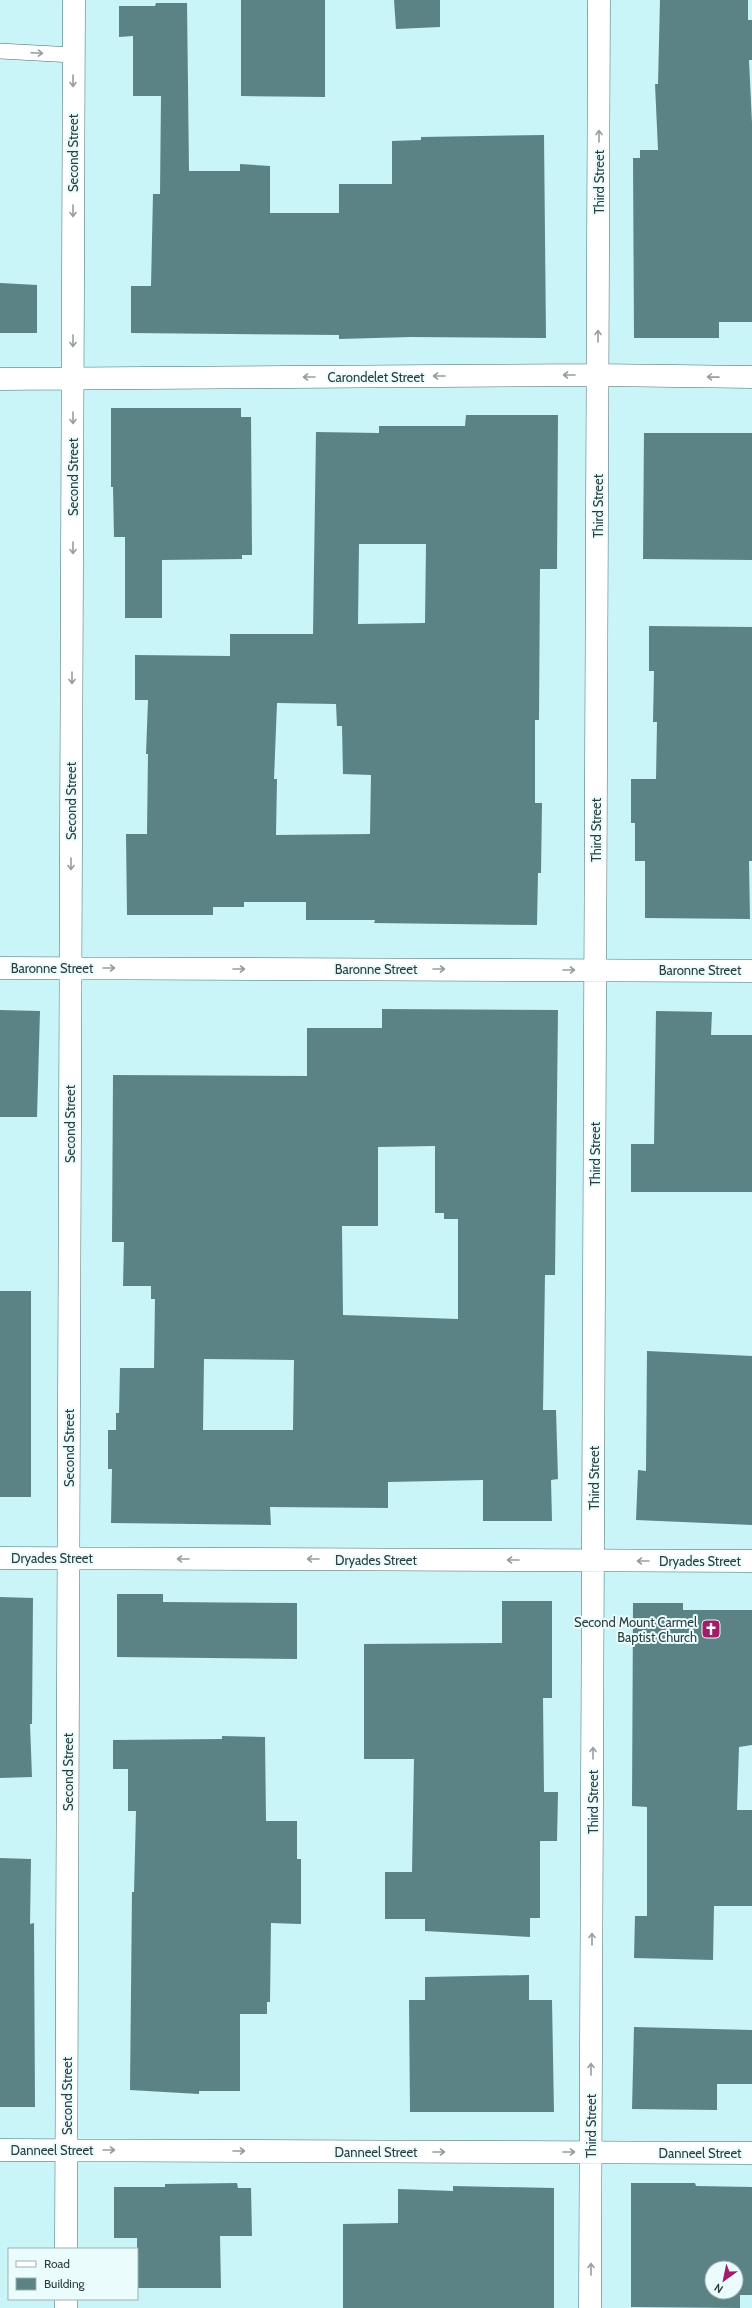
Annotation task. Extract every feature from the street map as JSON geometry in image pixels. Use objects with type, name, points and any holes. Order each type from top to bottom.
[{"type":"street","name":"Second Street","points":[[66,2248],[74,0]]},
{"type":"street","name":"Third Street","points":[[590,2308],[599,0]]},
{"type":"street","name":"Carondelet Street","points":[[0,379],[598,375],[752,377]]},
{"type":"street","name":"Baronne Street","points":[[0,968],[752,971]]},
{"type":"street","name":"Dryades Street","points":[[0,1558],[752,1561]]},
{"type":"street","name":"Danneel Street","points":[[0,2150],[752,2153]]},
{"type":"lane","points":[[0,51],[73,55]]},
{"type":"building","points":[[241,0],[325,0],[325,97],[241,96]]},
{"type":"building","points":[[394,0],[440,0],[440,27],[396,29]]},
{"type":"building","points":[[660,0],[748,0],[748,20],[752,20],[752,60],[749,60],[752,123],[752,322],[719,322],[719,338],[634,338],[633,158],[640,158],[640,150],[658,150],[655,84],[658,84]]},
{"type":"building","points":[[156,3],[187,3],[189,171],[240,171],[240,164],[270,166],[270,213],[339,213],[339,184],[392,184],[392,141],[421,140],[421,137],[544,135],[546,338],[411,337],[339,339],[339,335],[131,333],[131,286],[151,286],[153,194],[160,194],[161,96],[133,96],[133,36],[119,37],[119,6],[155,6]]},
{"type":"building","points":[[0,283],[37,285],[37,333],[0,333]]},
{"type":"building","points":[[111,408],[241,408],[241,417],[251,417],[252,555],[242,555],[242,559],[162,560],[162,618],[125,618],[125,537],[114,537],[113,487],[111,487]]},
{"type":"building","points":[[466,415],[558,415],[557,569],[540,569],[539,720],[535,720],[535,803],[542,803],[541,873],[538,873],[537,925],[374,923],[375,920],[306,920],[306,902],[244,902],[244,907],[213,907],[213,915],[127,915],[126,834],[147,834],[148,754],[146,754],[148,700],[135,700],[135,655],[230,656],[230,634],[313,634],[316,432],[379,433],[379,426],[465,426]],"holes":[[[359,544],[426,544],[425,623],[358,624]],[[277,703],[336,704],[337,726],[342,726],[343,774],[371,775],[370,834],[276,835],[277,779],[274,779]]]},
{"type":"building","points":[[644,433],[752,433],[752,560],[643,559]]},
{"type":"building","points":[[649,626],[752,627],[752,861],[749,861],[750,919],[645,918],[645,861],[635,861],[635,823],[631,823],[631,779],[656,779],[657,722],[653,722],[654,671],[649,671]]},
{"type":"building","points":[[382,1009],[558,1010],[555,1275],[545,1275],[543,1410],[556,1410],[558,1479],[551,1480],[552,1521],[483,1521],[483,1480],[388,1482],[388,1508],[270,1507],[271,1525],[111,1523],[112,1469],[108,1469],[108,1430],[116,1430],[116,1413],[119,1413],[120,1368],[154,1368],[155,1299],[151,1299],[151,1286],[123,1286],[124,1242],[112,1242],[113,1075],[307,1076],[307,1028],[382,1028]],"holes":[[[435,1146],[435,1213],[444,1213],[444,1219],[458,1219],[458,1319],[343,1315],[342,1226],[378,1226],[378,1147]],[[204,1359],[294,1360],[293,1430],[203,1430]]]},
{"type":"building","points":[[0,1010],[40,1011],[37,1117],[0,1117]]},
{"type":"building","points":[[656,1011],[712,1012],[711,1035],[752,1035],[752,1192],[631,1192],[631,1144],[654,1144]]},
{"type":"building","points":[[0,1291],[31,1291],[31,1497],[0,1497]]},
{"type":"building","points":[[647,1351],[752,1356],[752,1525],[636,1520],[638,1470],[646,1471]]},
{"type":"building","points":[[117,1594],[163,1594],[163,1602],[297,1603],[297,1659],[117,1657]]},
{"type":"building","points":[[0,1597],[33,1598],[32,1724],[30,1724],[32,1777],[0,1778]]},
{"type":"building","points":[[502,1601],[552,1601],[552,1698],[543,1698],[544,1792],[558,1792],[557,1841],[540,1841],[540,1918],[530,1918],[530,1937],[425,1931],[425,1919],[385,1919],[385,1872],[412,1872],[414,1759],[364,1759],[364,1644],[502,1643]]},
{"type":"building","points":[[633,1603],[683,1603],[683,1610],[752,1610],[752,1745],[739,1747],[737,1810],[752,1810],[752,1906],[714,1906],[713,1960],[634,1958],[635,1916],[647,1916],[647,1807],[632,1806]]},
{"type":"building","points":[[222,1736],[265,1737],[266,1821],[297,1821],[297,1859],[301,1859],[301,1924],[271,1923],[270,2002],[267,2002],[267,2014],[240,2014],[240,2091],[199,2091],[199,2094],[130,2090],[132,1892],[134,1892],[136,1811],[128,1811],[128,1769],[113,1769],[113,1740],[222,1739]]},
{"type":"building","points":[[0,1858],[31,1859],[30,1924],[34,1923],[35,2107],[0,2107]]},
{"type":"building","points":[[529,1975],[529,2000],[552,2000],[554,2112],[410,2112],[409,2000],[425,2000],[425,1977]]},
{"type":"building","points":[[634,2027],[752,2030],[752,2084],[717,2084],[717,2110],[632,2109]]},
{"type":"building","points":[[237,2183],[238,2188],[251,2188],[252,2236],[220,2236],[221,2288],[138,2288],[137,2238],[114,2238],[114,2187],[165,2187],[165,2184]]},
{"type":"building","points":[[631,2183],[695,2183],[696,2186],[752,2187],[752,2295],[744,2295],[744,2260],[704,2260],[704,2300],[740,2300],[740,2308],[631,2307]]},
{"type":"building","points":[[453,2186],[554,2188],[554,2308],[343,2308],[343,2224],[398,2223],[398,2189],[453,2191]]},
{"type":"place","name":"Second Mount Carmel Baptist Church","points":[[711,1629]]}]
